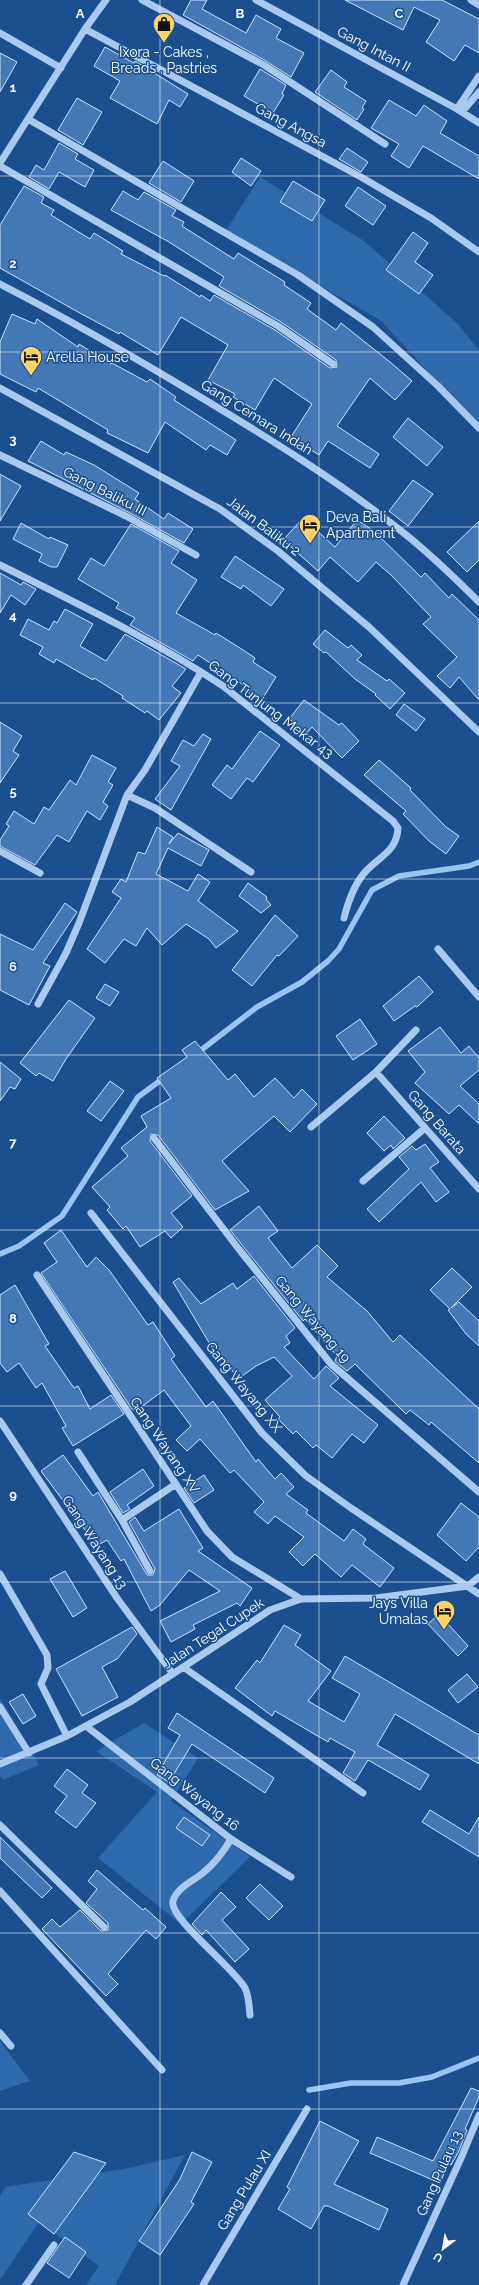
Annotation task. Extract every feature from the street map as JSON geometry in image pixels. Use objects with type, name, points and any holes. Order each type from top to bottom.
[{"type":"street","points":[[106,0],[85,29],[0,164],[278,326],[333,364]]},
{"type":"street","points":[[142,0],[264,65],[385,144]]},
{"type":"street","name":"Gang Intan II","points":[[256,0],[460,110],[479,123]]},
{"type":"street","points":[[471,0],[479,5]]},
{"type":"street","name":"Gang Angsa","points":[[85,29],[361,177],[431,218],[479,252]]},
{"type":"street","points":[[0,33],[61,68]]},
{"type":"street","points":[[460,110],[479,76]]},
{"type":"street","points":[[460,110],[479,92]]},
{"type":"street","points":[[28,119],[298,275],[373,326],[438,386],[479,428]]},
{"type":"street","name":"Gang Cemara Indah","points":[[0,284],[143,362],[242,422],[309,465],[371,508],[411,539],[479,602]]},
{"type":"street","name":"Jalan Baliku 2","points":[[0,388],[187,489],[233,518],[278,551],[369,626],[479,732]]},
{"type":"street","name":"Gang Baliku III","points":[[0,455],[126,516],[196,555]]},
{"type":"street","name":"Gang Tunjung Mekar 43","points":[[0,565],[113,621],[223,686],[393,821],[398,828],[398,837],[390,851],[366,871],[348,903],[344,918]]},
{"type":"street","points":[[38,1004],[66,953],[79,923],[127,795],[145,770],[201,672]]},
{"type":"street","points":[[127,795],[155,808],[251,872]]},
{"type":"street","points":[[0,851],[40,873]]},
{"type":"street","points":[[438,949],[479,997]]},
{"type":"street","points":[[311,1127],[376,1072],[416,1030]]},
{"type":"street","name":"Gang Barata","points":[[376,1072],[479,1189]]},
{"type":"street","points":[[363,1181],[425,1128]]},
{"type":"street","name":"Gang Wayang 19","points":[[154,1138],[238,1248],[331,1364],[479,1492]]},
{"type":"street","name":"Gang Wayang XX","points":[[91,1213],[262,1433],[306,1476],[479,1594]]},
{"type":"street","name":"Gang Wayang XV","points":[[37,1275],[207,1531],[232,1557],[301,1599]]},
{"type":"street","name":"Gang Wayang 13","points":[[0,1421],[117,1598],[173,1674]]},
{"type":"street","points":[[78,1452],[122,1520],[150,1571]]},
{"type":"street","points":[[122,1520],[176,1484]]},
{"type":"street","points":[[0,1574],[47,1655],[48,1668],[42,1684],[67,1736]]},
{"type":"street","points":[[468,1586],[479,1577]]},
{"type":"street","name":"Jalan Tegal Cupek","points":[[0,1764],[67,1736],[130,1702],[270,1610],[301,1599],[376,1598],[468,1586]]},
{"type":"street","points":[[183,1667],[364,1793]]},
{"type":"street","points":[[0,1707],[29,1753]]},
{"type":"street","name":"Gang Wayang 16","points":[[86,1726],[231,1839],[291,1877]]},
{"type":"street","points":[[0,1825],[104,1928]]},
{"type":"street","points":[[231,1839],[218,1858],[204,1872],[178,1891],[172,1901],[173,1910],[183,1924],[237,1976],[246,1990],[250,2016]]},
{"type":"street","points":[[0,1892],[162,2070]]},
{"type":"street","points":[[0,2033],[11,2046]]},
{"type":"street","name":"Gang Pulau XI","points":[[203,2285],[307,2109]]},
{"type":"street","name":"Gang Pulau 13","points":[[403,2285],[462,2156],[479,2115]]},
{"type":"street","points":[[26,2285],[54,2245]]},
{"type":"shaded area","points":[[260,177],[364,241],[457,323],[479,350],[479,427],[380,320],[225,232]]},
{"type":"shaded area","points":[[0,1698],[39,1765],[3,1780],[0,1776]]},
{"type":"shaded area","points":[[144,1723],[198,1758],[171,1801],[250,1857],[181,1924],[98,1858],[157,1792],[96,1751]]},
{"type":"shaded area","points":[[0,2041],[30,2081],[0,2091]]},
{"type":"shaded area","points":[[185,2155],[115,2285],[86,2285],[99,2266],[39,2222],[0,2280],[0,2196],[5,2187],[124,2169]]},
{"type":"building","points":[[191,0],[207,0],[202,9],[246,33],[256,15],[281,29],[276,38],[304,53],[291,77],[266,61],[183,15]]},
{"type":"building","points":[[345,0],[442,0],[479,19],[479,53],[465,45],[454,61],[426,42],[440,20],[414,7],[403,30]]},
{"type":"building","points":[[105,47],[134,63],[135,61],[188,94],[180,107],[169,100],[157,124],[110,98],[120,81],[94,66]]},
{"type":"building","points":[[0,53],[17,62],[0,92]]},
{"type":"building","points":[[260,69],[286,85],[282,94],[284,95],[273,113],[244,96]]},
{"type":"building","points":[[331,70],[347,82],[344,87],[366,101],[362,108],[364,109],[357,120],[315,92]]},
{"type":"building","points":[[77,98],[102,112],[83,145],[58,130]]},
{"type":"building","points":[[389,100],[416,116],[424,105],[447,121],[440,133],[479,156],[479,179],[423,146],[409,168],[391,156],[399,144],[371,128]]},
{"type":"building","points":[[59,143],[78,154],[75,159],[94,170],[85,187],[59,172],[49,189],[29,177],[36,165],[44,170]]},
{"type":"building","points":[[347,148],[368,162],[361,172],[339,159]]},
{"type":"building","points":[[241,158],[261,171],[251,186],[232,172]]},
{"type":"building","points":[[163,161],[194,181],[181,202],[149,183]]},
{"type":"building","points":[[293,181],[325,200],[312,221],[280,202]]},
{"type":"building","points":[[24,186],[44,197],[41,203],[54,210],[51,215],[90,239],[94,233],[123,251],[121,254],[164,276],[165,275],[200,297],[201,295],[210,301],[214,295],[275,330],[330,368],[337,367],[336,360],[281,322],[219,286],[224,277],[169,242],[111,210],[123,191],[138,200],[144,192],[176,210],[172,216],[184,222],[182,226],[234,259],[238,253],[285,282],[284,285],[311,303],[307,309],[336,330],[341,323],[390,362],[412,381],[395,400],[370,378],[337,426],[379,454],[370,468],[328,441],[319,455],[291,437],[312,404],[274,378],[255,410],[233,397],[235,394],[208,380],[228,345],[181,317],[158,355],[120,332],[119,334],[0,268],[0,225]]},
{"type":"building","points":[[358,187],[386,206],[373,225],[345,206]]},
{"type":"building","points":[[413,232],[428,243],[415,262],[433,275],[419,294],[386,270]]},
{"type":"building","points":[[12,314],[35,324],[37,319],[78,347],[79,344],[111,364],[112,363],[147,382],[150,379],[176,397],[174,400],[236,440],[227,455],[210,445],[206,450],[165,422],[148,453],[107,433],[108,430],[38,388],[36,392],[0,374],[0,342]]},
{"type":"building","points":[[408,418],[443,447],[427,466],[393,437]]},
{"type":"building","points":[[41,441],[64,455],[66,452],[94,465],[139,493],[135,499],[164,519],[168,513],[193,529],[184,543],[128,512],[28,461]]},
{"type":"building","points":[[0,474],[21,486],[0,521]]},
{"type":"building","points":[[413,480],[433,494],[408,526],[389,511]]},
{"type":"building","points":[[303,518],[335,547],[357,520],[374,531],[421,577],[425,573],[449,598],[452,594],[479,620],[479,700],[459,677],[450,688],[437,676],[457,657],[423,624],[431,617],[391,575],[376,562],[358,582],[330,557],[318,571],[283,540]]},
{"type":"building","points":[[479,521],[479,560],[467,572],[447,552]]},
{"type":"building","points":[[21,523],[49,539],[50,537],[68,545],[57,567],[51,567],[39,561],[42,554],[13,539]]},
{"type":"building","points":[[131,524],[179,551],[171,563],[197,580],[176,613],[215,635],[216,633],[240,648],[255,658],[253,662],[276,677],[261,701],[243,689],[245,686],[198,655],[193,661],[130,625],[135,618],[116,608],[119,603],[78,579],[91,558],[104,566]]},
{"type":"building","points":[[235,556],[284,589],[271,606],[243,585],[241,589],[221,577]]},
{"type":"building","points":[[0,573],[21,585],[23,582],[36,589],[25,605],[11,595],[0,613]]},
{"type":"building","points":[[65,609],[93,624],[80,646],[106,661],[125,634],[186,669],[172,686],[181,693],[159,720],[147,711],[145,713],[122,698],[123,696],[94,678],[93,680],[56,659],[54,663],[39,654],[43,647],[20,635],[28,619],[49,630],[54,621],[57,623]]},
{"type":"building","points":[[325,630],[348,648],[351,645],[362,655],[357,660],[387,681],[389,679],[405,693],[390,709],[375,695],[376,694],[355,679],[326,652],[324,653],[313,644]]},
{"type":"building","points":[[304,700],[339,725],[342,723],[359,741],[342,758],[312,727],[307,733],[289,719]]},
{"type":"building","points":[[404,704],[425,719],[416,731],[396,715]]},
{"type":"building","points":[[0,722],[22,736],[13,751],[19,755],[0,783]]},
{"type":"building","points":[[260,731],[280,745],[253,782],[247,778],[231,799],[212,785],[227,765],[232,769]]},
{"type":"building","points":[[203,734],[211,739],[171,810],[155,799],[180,766],[171,761],[183,740],[194,746]]},
{"type":"building","points":[[92,755],[116,768],[108,782],[113,785],[103,802],[108,806],[100,820],[87,811],[69,842],[57,835],[35,865],[0,846],[0,840],[9,826],[6,824],[14,811],[34,824],[44,807],[49,810],[70,780],[76,785]]},
{"type":"building","points":[[379,760],[411,788],[410,790],[446,827],[459,836],[446,854],[429,841],[403,814],[406,811],[364,775]]},
{"type":"building","points":[[157,827],[173,837],[169,844],[178,833],[209,850],[201,866],[168,848],[156,874],[188,891],[198,874],[210,882],[198,901],[238,931],[216,948],[209,939],[186,924],[162,945],[147,928],[136,946],[124,939],[105,963],[87,949],[121,898],[112,892],[121,879],[126,882],[138,852],[145,854]]},
{"type":"building","points":[[248,883],[267,897],[266,899],[271,905],[261,913],[239,896]]},
{"type":"building","points":[[65,903],[77,912],[43,963],[50,966],[29,1005],[0,990],[0,934],[33,950]]},
{"type":"building","points":[[275,915],[298,936],[279,956],[277,955],[252,986],[232,970]]},
{"type":"building","points":[[419,976],[433,992],[417,1007],[415,1006],[394,1021],[383,1006]]},
{"type":"building","points":[[105,984],[119,992],[110,1006],[96,998]]},
{"type":"building","points":[[69,1000],[95,1018],[66,1059],[53,1081],[39,1073],[36,1076],[20,1063]]},
{"type":"building","points":[[360,1019],[377,1044],[353,1060],[336,1036]]},
{"type":"building","points":[[440,1027],[461,1053],[469,1046],[479,1058],[479,1070],[460,1086],[479,1104],[479,1124],[459,1105],[449,1114],[415,1083],[425,1072],[408,1051]]},
{"type":"building","points":[[195,1041],[228,1080],[235,1074],[254,1097],[275,1078],[294,1098],[302,1089],[317,1104],[290,1132],[274,1116],[222,1161],[249,1191],[215,1210],[158,1135],[151,1134],[150,1141],[192,1196],[171,1213],[183,1227],[171,1238],[165,1231],[140,1247],[126,1226],[123,1229],[107,1210],[110,1207],[92,1187],[128,1156],[121,1148],[147,1127],[141,1116],[171,1098],[157,1078],[187,1057],[182,1050]]},
{"type":"building","points":[[0,1062],[21,1079],[15,1089],[10,1087],[0,1101]]},
{"type":"building","points":[[110,1081],[124,1091],[101,1121],[87,1111]]},
{"type":"building","points":[[384,1116],[405,1138],[393,1149],[391,1145],[384,1151],[367,1133]]},
{"type":"building","points":[[425,1144],[439,1162],[430,1168],[449,1192],[436,1202],[421,1182],[379,1222],[367,1209],[409,1169],[399,1157],[412,1146],[416,1150]]},
{"type":"building","points":[[259,1206],[278,1231],[268,1238],[292,1268],[317,1245],[338,1266],[327,1277],[367,1311],[393,1342],[400,1335],[479,1409],[479,1463],[431,1422],[429,1425],[410,1410],[406,1414],[355,1364],[347,1371],[335,1361],[337,1356],[305,1319],[303,1321],[230,1230]]},
{"type":"building","points":[[61,1230],[87,1267],[96,1257],[109,1270],[148,1325],[153,1322],[175,1356],[171,1359],[206,1407],[213,1401],[256,1462],[258,1459],[275,1479],[281,1473],[294,1487],[286,1494],[308,1510],[306,1513],[344,1541],[353,1529],[366,1539],[363,1544],[394,1568],[380,1587],[352,1565],[341,1577],[315,1554],[303,1566],[289,1552],[304,1537],[275,1516],[268,1524],[254,1512],[264,1502],[234,1470],[230,1473],[200,1439],[187,1451],[176,1440],[191,1426],[164,1390],[136,1411],[132,1409],[41,1273],[57,1262],[44,1243]]},
{"type":"building","points":[[452,1268],[472,1287],[451,1308],[459,1302],[479,1321],[479,1346],[466,1334],[448,1310],[450,1309],[430,1290]]},
{"type":"building","points":[[254,1276],[295,1328],[286,1336],[290,1343],[284,1347],[314,1379],[326,1366],[339,1378],[330,1386],[378,1425],[364,1443],[352,1434],[332,1458],[316,1445],[313,1448],[296,1431],[293,1434],[278,1419],[280,1417],[265,1400],[292,1376],[274,1357],[256,1366],[238,1379],[217,1349],[214,1351],[173,1282],[179,1278],[201,1304],[233,1283],[237,1289]]},
{"type":"building","points":[[15,1285],[49,1344],[45,1346],[74,1388],[78,1386],[90,1409],[111,1395],[124,1414],[73,1446],[62,1428],[66,1426],[42,1383],[36,1388],[19,1363],[7,1372],[0,1363],[0,1295]]},
{"type":"building","points":[[63,1455],[93,1496],[98,1492],[147,1575],[153,1575],[155,1569],[129,1522],[135,1517],[144,1531],[179,1509],[203,1548],[198,1551],[252,1588],[240,1606],[237,1603],[193,1625],[195,1629],[171,1642],[160,1621],[220,1591],[189,1570],[160,1605],[151,1611],[124,1559],[121,1561],[107,1540],[100,1544],[90,1532],[88,1534],[41,1471]]},
{"type":"building","points":[[143,1469],[154,1486],[127,1505],[130,1509],[123,1513],[110,1492]]},
{"type":"building","points":[[204,1475],[214,1490],[194,1503],[184,1488]]},
{"type":"building","points":[[461,1503],[479,1517],[479,1547],[466,1561],[437,1535]]},
{"type":"building","points":[[65,1571],[87,1608],[73,1617],[50,1579]]},
{"type":"building","points":[[439,1614],[468,1646],[458,1656],[428,1624]]},
{"type":"building","points":[[284,1625],[301,1635],[295,1645],[331,1671],[308,1701],[344,1722],[360,1694],[332,1678],[345,1656],[479,1735],[479,1764],[395,1714],[377,1745],[429,1775],[420,1790],[368,1760],[355,1781],[343,1773],[355,1752],[330,1738],[328,1742],[275,1711],[272,1716],[235,1688],[257,1660],[260,1663]]},
{"type":"building","points":[[132,1627],[137,1634],[117,1659],[102,1667],[118,1697],[82,1716],[56,1669]]},
{"type":"building","points":[[467,1674],[478,1687],[458,1703],[448,1690]]},
{"type":"building","points":[[23,1694],[36,1716],[23,1724],[9,1702]]},
{"type":"building","points":[[177,1713],[274,1778],[265,1793],[192,1744],[169,1782],[157,1775],[180,1735],[168,1728]]},
{"type":"building","points":[[67,1769],[88,1785],[82,1793],[96,1803],[76,1828],[55,1812],[67,1796],[54,1786]]},
{"type":"building","points":[[430,1810],[469,1834],[479,1817],[479,1857],[422,1822]]},
{"type":"building","points":[[184,1817],[210,1835],[202,1846],[176,1828]]},
{"type":"building","points":[[0,1837],[52,1888],[42,1898],[0,1858]]},
{"type":"building","points":[[97,1870],[143,1910],[145,1908],[166,1927],[156,1939],[146,1930],[108,1974],[118,1984],[106,1996],[42,1929],[52,1919],[60,1927],[80,1910],[101,1931],[108,1930],[108,1923],[86,1903],[97,1889],[88,1881]]},
{"type":"building","points":[[260,1884],[283,1906],[269,1920],[246,1898]]},
{"type":"building","points":[[221,1892],[236,1907],[222,1920],[249,1949],[235,1962],[206,1930],[202,1935],[192,1924]]},
{"type":"building","points":[[471,2088],[479,2091],[479,2097],[465,2129],[467,2130],[459,2151],[451,2165],[448,2164],[440,2183],[370,2153],[377,2137],[433,2161]]},
{"type":"building","points":[[320,2121],[359,2141],[334,2184],[388,2209],[379,2230],[328,2206],[324,2206],[311,2229],[278,2209],[290,2189],[287,2187]]},
{"type":"building","points":[[74,2152],[106,2163],[54,2234],[28,2214]]},
{"type":"building","points":[[192,2152],[212,2162],[191,2202],[194,2204],[160,2255],[139,2241],[180,2179]]},
{"type":"building","points":[[65,2237],[86,2252],[69,2278],[47,2263]]},
{"type":"waterway","points":[[196,1054],[257,1007],[302,982],[328,961],[339,949],[372,890],[399,876],[469,866],[479,862]]},
{"type":"waterway","points":[[0,1254],[19,1246],[62,1216],[138,1097],[165,1077]]},
{"type":"waterway","points":[[309,2090],[351,2083],[399,2083],[432,2077],[479,2058]]},
{"type":"place","name":"Ixora - Cakes , Breads , Pastries","points":[[164,44]]},
{"type":"place","name":"Arella House","points":[[31,376]]},
{"type":"place","name":"Deva Bali Apartment","points":[[310,544]]},
{"type":"place","name":"Jays Villa Umalas","points":[[444,1630]]}]
